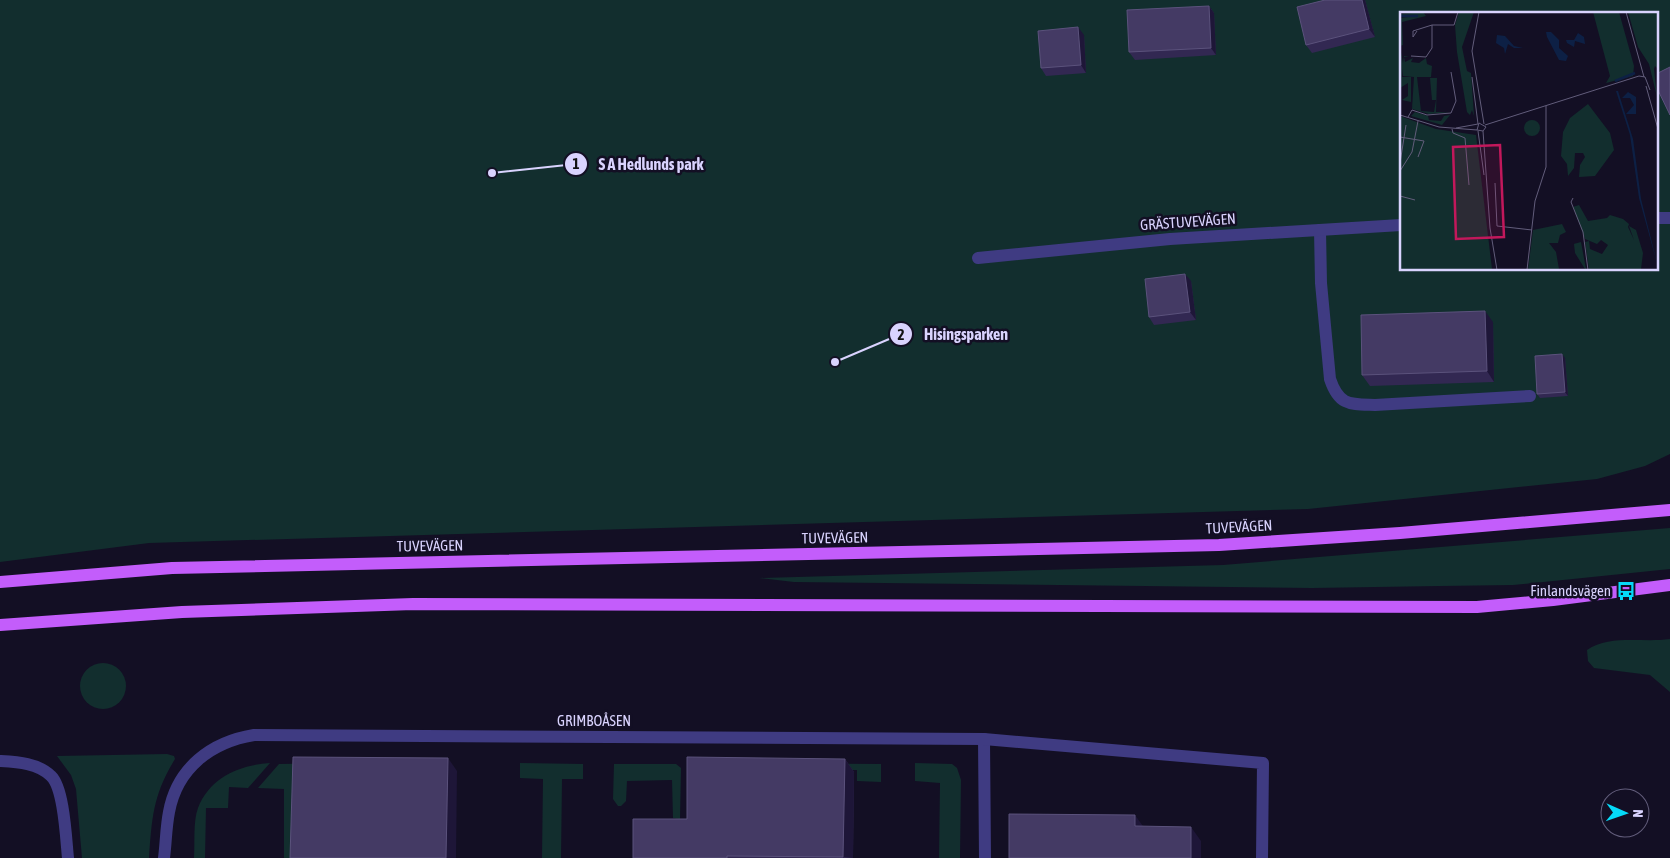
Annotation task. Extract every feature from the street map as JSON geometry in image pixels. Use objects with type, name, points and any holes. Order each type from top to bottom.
[{"type":"main road","name":"TUVEVÄGEN","points":[[0,582],[172,568],[1219,544],[1410,532],[1670,510]]},
{"type":"main road","points":[[0,626],[182,612],[413,604],[1477,606],[1553,600],[1670,585]]},
{"type":"street","name":"GRÄSTUVEVÄGEN","points":[[978,258],[1170,239],[1400,225]]},
{"type":"street","points":[[1320,230],[1322,283],[1330,379],[1335,394],[1340,399],[1352,404],[1375,405],[1530,396]]},
{"type":"street","name":"GRIMBOÅSEN","points":[[164,858],[169,811],[176,789],[185,773],[226,740],[254,735],[984,739],[1263,763],[1262,858]]},
{"type":"street","points":[[984,739],[985,858]]},
{"type":"street","points":[[0,761],[25,763],[51,776],[60,793],[68,858]]},
{"type":"green space","points":[[0,0],[1670,0],[1670,454],[1645,466],[1597,479],[1308,509],[149,543],[0,562]]},
{"type":"green space","points":[[1670,528],[1670,569],[1513,585],[1312,588],[794,582],[759,578],[1223,565]]},
{"type":"green space","points":[[1670,639],[1670,692],[1650,675],[1594,668],[1588,661],[1587,650],[1606,642]]},
{"type":"green space","points":[[98,663],[108,663],[120,669],[125,677],[125,695],[120,703],[112,708],[98,709],[90,706],[83,699],[80,691],[80,681],[83,673],[90,666]]},
{"type":"green space","points":[[167,754],[174,756],[175,759],[158,795],[151,830],[149,858],[82,858],[76,789],[71,775],[57,756]]},
{"type":"green space","points":[[270,763],[248,788],[229,787],[228,808],[206,808],[205,858],[194,858],[196,813],[203,797],[210,788],[237,770]]},
{"type":"green space","points":[[345,763],[299,858],[284,858],[284,789],[258,788],[279,764]]},
{"type":"green space","points":[[520,763],[583,764],[583,779],[562,779],[561,858],[542,858],[543,779],[520,778]]},
{"type":"green space","points":[[691,763],[881,764],[881,782],[857,781],[857,770],[695,769],[689,821],[687,818],[687,769]]},
{"type":"green space","points":[[915,763],[952,764],[957,768],[961,780],[960,858],[939,858],[940,783],[915,781]]},
{"type":"green space","points":[[614,764],[676,764],[681,768],[680,819],[673,818],[672,780],[627,781],[626,801],[621,806],[618,806],[613,799]]},
{"type":"building","points":[[1325,0],[1362,0],[1369,29],[1306,45],[1297,7]]},
{"type":"building","points":[[1209,6],[1211,48],[1129,52],[1127,10]]},
{"type":"building","points":[[1078,27],[1081,65],[1041,68],[1038,31]]},
{"type":"building","points":[[1670,67],[1670,115],[1658,90],[1658,73]]},
{"type":"building","points":[[1185,274],[1190,312],[1149,317],[1145,279]]},
{"type":"building","points":[[1485,311],[1487,371],[1362,375],[1361,315]]},
{"type":"building","points":[[1562,354],[1565,392],[1537,394],[1535,356]]},
{"type":"building","points":[[293,757],[448,758],[446,858],[290,858]]},
{"type":"building","points":[[687,757],[845,759],[843,857],[727,856],[727,858],[633,858],[633,819],[687,819]]},
{"type":"building","points":[[1009,814],[1135,815],[1135,826],[1191,827],[1191,858],[1009,858]]},
{"type":"place","name":"S A Hedlunds park","points":[[492,173]]},
{"type":"place","name":"Hisingsparken","points":[[835,362]]},
{"type":"place","name":"Finlandsvägen","points":[[1626,591]]}]
